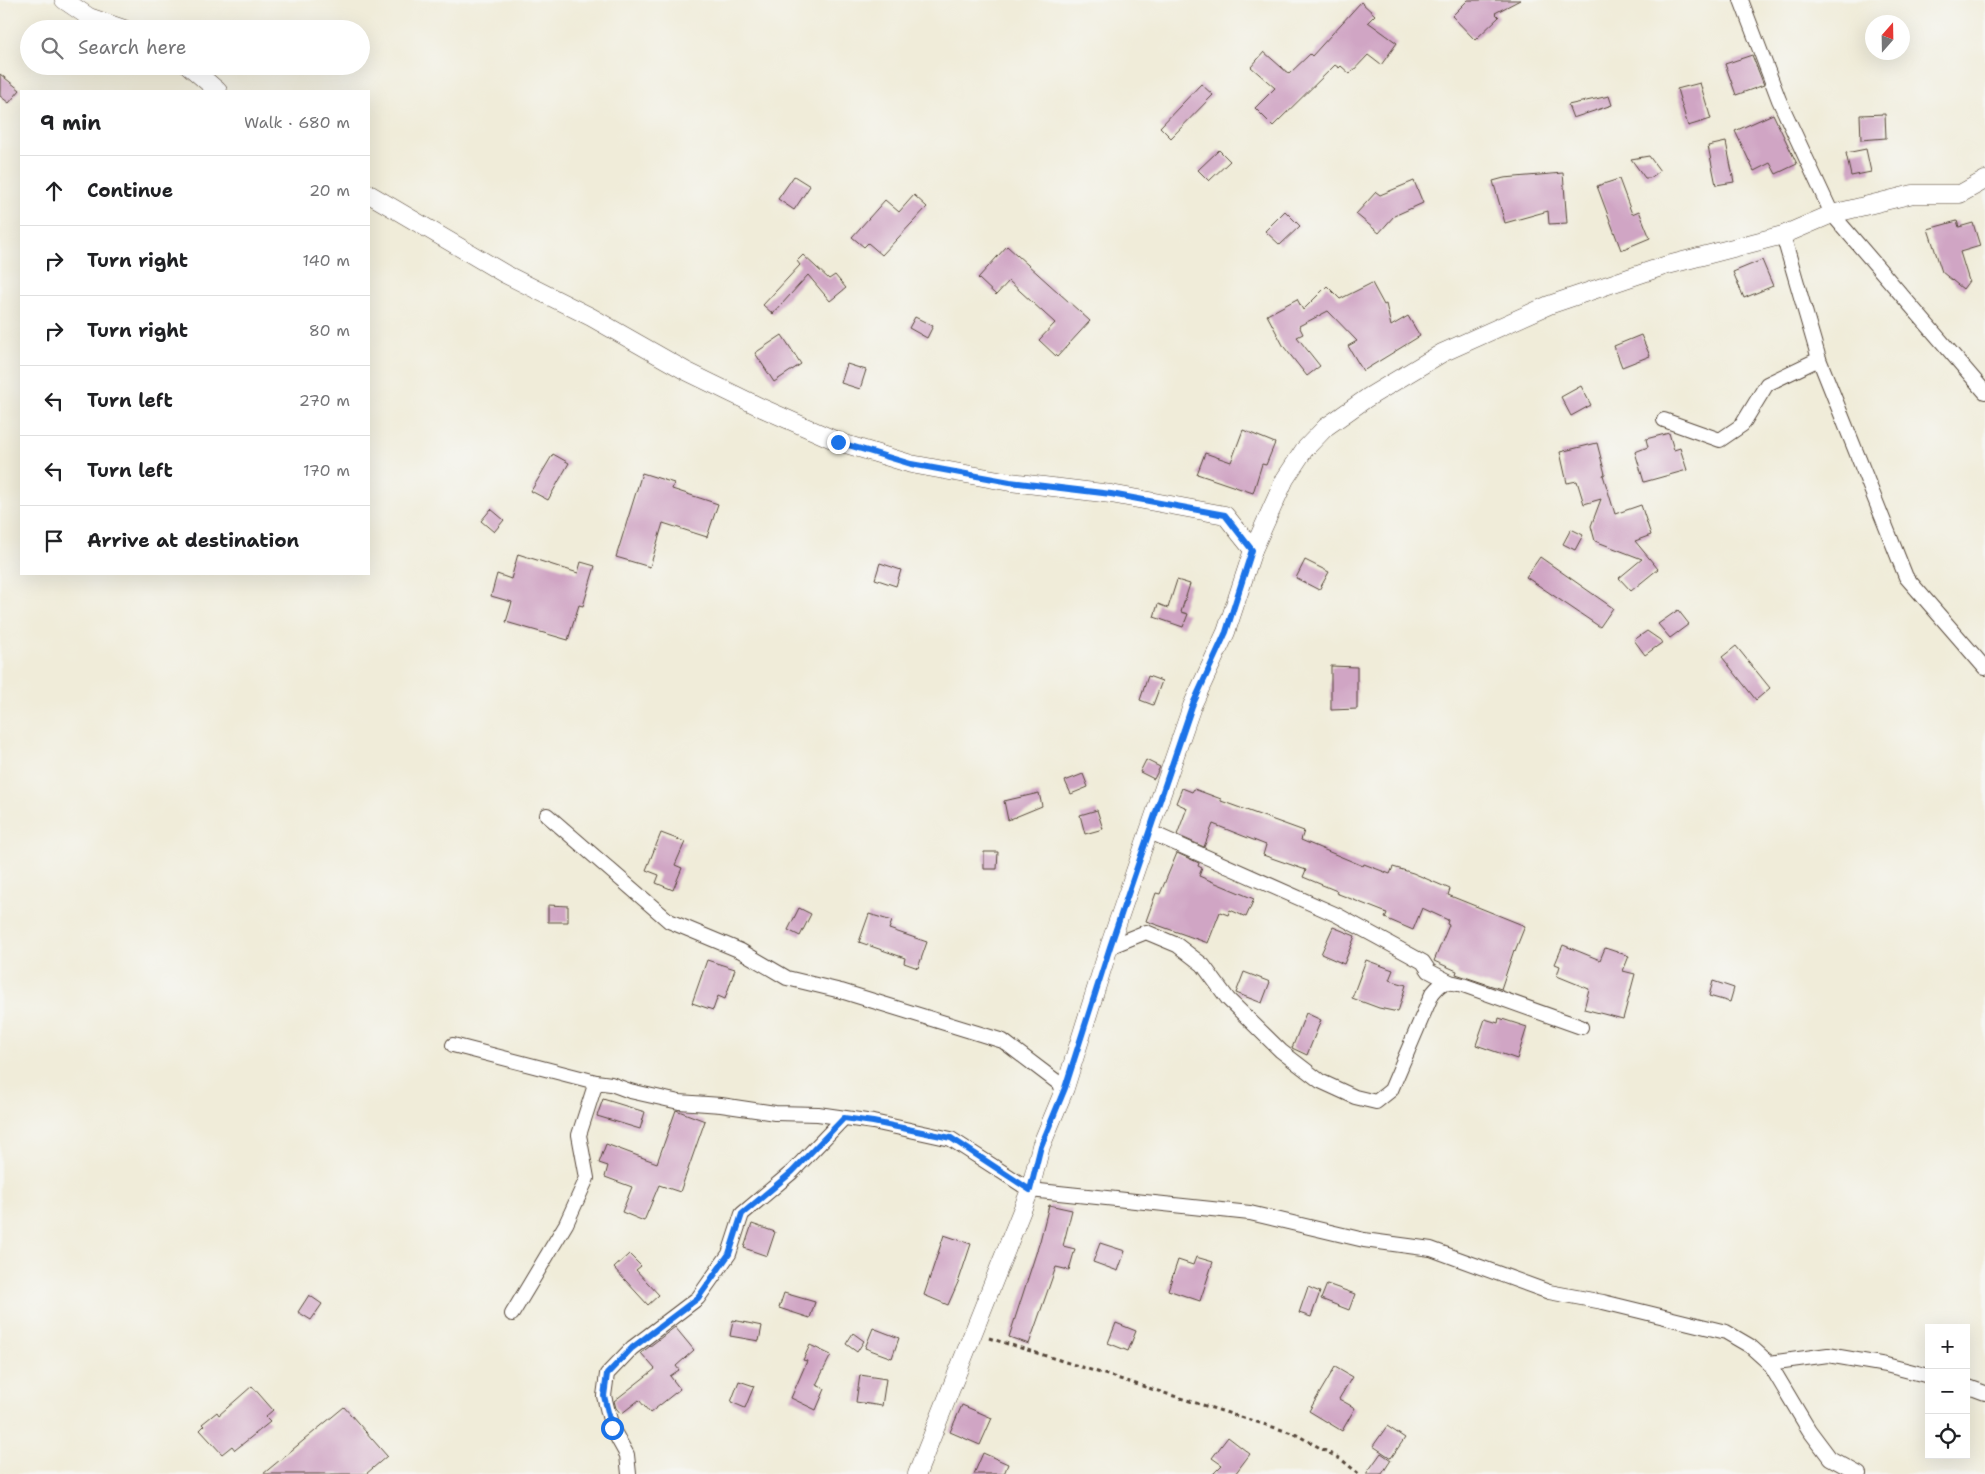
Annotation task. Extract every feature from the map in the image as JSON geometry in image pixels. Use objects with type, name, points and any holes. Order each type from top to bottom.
[{"type":"street","points":[[64,0],[89,17],[98,20]]},
{"type":"street","points":[[1741,0],[1778,100],[1832,214],[1985,392]]},
{"type":"street","points":[[199,75],[217,90]]},
{"type":"street","points":[[917,1474],[1030,1190],[1041,1146],[1065,1088],[1110,947],[1192,706],[1226,632],[1252,550],[1284,479],[1304,450],[1326,427],[1367,398],[1425,363],[1442,353],[1550,304],[1664,266],[1783,235],[1832,214],[1913,194],[1960,194],[1985,180]]},
{"type":"street","points":[[370,195],[505,274],[591,317],[686,371],[838,442],[911,464],[1010,482],[1111,494],[1225,515],[1252,550]]},
{"type":"street","points":[[1783,235],[1819,359],[1906,577],[1985,668]]},
{"type":"street","points":[[1664,420],[1720,440],[1742,425],[1767,384],[1819,359]]},
{"type":"street","points":[[547,816],[669,921],[741,951],[787,978],[850,994],[1003,1041],[1065,1088]]},
{"type":"street","points":[[1150,832],[1338,915],[1423,962],[1429,971],[1450,982],[1581,1027]]},
{"type":"street","points":[[1110,947],[1146,932],[1177,945],[1203,964],[1228,998],[1281,1050],[1320,1081],[1355,1097],[1376,1102],[1391,1090],[1432,994],[1440,984],[1450,982]]},
{"type":"street","points":[[453,1045],[596,1082],[611,1084],[630,1091],[680,1102],[721,1105],[766,1112],[818,1114],[873,1122],[951,1138],[1030,1190],[1250,1213],[1364,1240],[1431,1249],[1549,1292],[1603,1302],[1726,1332],[1750,1346],[1769,1363],[1810,1430],[1830,1458],[1859,1474]]},
{"type":"street","points":[[512,1314],[566,1224],[587,1178],[579,1135],[596,1082]]},
{"type":"street","points":[[629,1474],[627,1455],[612,1428],[604,1396],[607,1374],[632,1348],[698,1298],[729,1254],[742,1214],[792,1172],[844,1118]]},
{"type":"street","points":[[1769,1363],[1828,1355],[1886,1365],[1925,1375]]},
{"type":"street","points":[[1970,1387],[1985,1393]]},
{"type":"path","points":[[974,1333],[1295,1434],[1342,1460],[1360,1474]]},
{"type":"building","points":[[1468,0],[1520,0],[1495,13],[1499,17],[1475,40],[1452,16]]},
{"type":"building","points":[[1361,2],[1375,15],[1368,22],[1397,43],[1381,65],[1368,55],[1350,74],[1341,66],[1339,68],[1335,65],[1273,126],[1255,108],[1275,88],[1251,67],[1264,52],[1289,74],[1310,54],[1312,56]]},
{"type":"building","points":[[1752,55],[1764,85],[1736,95],[1725,64]]},
{"type":"building","points":[[0,74],[20,90],[9,103],[0,96]]},
{"type":"building","points":[[1700,83],[1711,119],[1688,126],[1677,89]]},
{"type":"building","points":[[1201,84],[1213,95],[1171,138],[1160,127]]},
{"type":"building","points":[[1609,96],[1612,105],[1573,118],[1568,105]]},
{"type":"building","points":[[1773,114],[1797,164],[1776,174],[1770,163],[1754,171],[1735,131]]},
{"type":"building","points":[[1885,114],[1886,138],[1861,140],[1860,115]]},
{"type":"building","points":[[1726,142],[1734,182],[1716,185],[1708,146]]},
{"type":"building","points":[[1866,149],[1871,172],[1851,176],[1846,153]]},
{"type":"building","points":[[1219,150],[1230,161],[1209,181],[1198,170]]},
{"type":"building","points":[[1649,156],[1660,171],[1650,178],[1645,178],[1631,159]]},
{"type":"building","points":[[1563,173],[1567,223],[1549,224],[1548,211],[1505,223],[1493,181],[1504,178]]},
{"type":"building","points":[[794,176],[810,186],[794,210],[778,199]]},
{"type":"building","points":[[1619,179],[1632,214],[1639,211],[1650,238],[1621,250],[1597,186]]},
{"type":"building","points":[[1414,181],[1423,203],[1394,216],[1379,233],[1356,214],[1376,192],[1380,195]]},
{"type":"building","points":[[914,195],[927,207],[882,255],[868,243],[864,247],[852,237],[885,200],[899,212]]},
{"type":"building","points":[[1285,211],[1300,226],[1280,245],[1265,231]]},
{"type":"building","points":[[1957,221],[1959,227],[1973,223],[1980,246],[1960,252],[1969,281],[1963,289],[1942,272],[1928,229]]},
{"type":"building","points":[[1007,246],[1090,321],[1057,357],[1039,340],[1055,323],[1009,281],[996,295],[978,278]]},
{"type":"building","points":[[803,255],[829,279],[835,275],[846,288],[830,301],[808,275],[773,314],[763,305],[800,265],[797,261]]},
{"type":"building","points":[[1762,260],[1773,286],[1744,298],[1733,272]]},
{"type":"building","points":[[1372,283],[1384,305],[1386,304],[1391,326],[1408,316],[1420,336],[1363,371],[1348,346],[1357,341],[1328,311],[1299,326],[1303,334],[1297,337],[1320,366],[1307,376],[1284,347],[1267,315],[1297,299],[1303,310],[1327,286],[1340,299]]},
{"type":"building","points":[[915,317],[933,326],[927,338],[909,328]]},
{"type":"building","points":[[782,335],[801,364],[774,382],[755,353]]},
{"type":"building","points":[[1641,335],[1650,356],[1622,367],[1614,346]]},
{"type":"building","points":[[847,364],[866,370],[860,389],[841,383]]},
{"type":"building","points":[[1581,386],[1591,405],[1571,416],[1561,397]]},
{"type":"building","points":[[1243,430],[1275,443],[1266,465],[1262,464],[1253,493],[1197,474],[1205,453],[1231,462]]},
{"type":"building","points":[[1669,433],[1674,450],[1680,448],[1687,470],[1644,482],[1635,452],[1648,447],[1646,439]]},
{"type":"building","points":[[1597,443],[1605,474],[1603,475],[1615,514],[1641,505],[1651,535],[1635,541],[1658,569],[1631,591],[1619,578],[1642,559],[1595,541],[1591,526],[1601,499],[1584,504],[1577,481],[1567,483],[1560,452]]},
{"type":"building","points":[[553,454],[569,463],[548,500],[531,491]]},
{"type":"building","points":[[642,473],[674,483],[672,489],[718,504],[707,537],[663,523],[650,567],[616,557]]},
{"type":"building","points":[[491,509],[504,520],[494,532],[481,521]]},
{"type":"building","points":[[1571,529],[1583,535],[1575,550],[1563,544]]},
{"type":"building","points":[[518,554],[578,573],[581,562],[595,566],[583,606],[579,605],[568,640],[506,622],[512,602],[491,596],[497,574],[511,579]]},
{"type":"building","points":[[1540,557],[1613,608],[1600,627],[1526,577]]},
{"type":"building","points":[[1305,560],[1329,572],[1319,590],[1296,578]]},
{"type":"building","points":[[880,563],[901,570],[896,586],[875,579]]},
{"type":"building","points":[[1177,580],[1190,584],[1181,612],[1188,614],[1183,627],[1154,617],[1158,604],[1168,608]]},
{"type":"building","points":[[1678,610],[1689,624],[1670,638],[1658,624]]},
{"type":"building","points":[[1647,631],[1663,642],[1645,655],[1634,640]]},
{"type":"building","points":[[1736,646],[1770,688],[1756,700],[1722,657]]},
{"type":"building","points":[[1331,666],[1357,667],[1357,709],[1331,710]]},
{"type":"building","points":[[1148,676],[1162,681],[1153,705],[1140,700]]},
{"type":"building","points":[[1146,760],[1160,767],[1154,779],[1140,772]]},
{"type":"building","points":[[1083,774],[1088,787],[1071,794],[1065,781]]},
{"type":"building","points":[[1182,788],[1192,792],[1194,789],[1221,799],[1221,801],[1304,831],[1301,840],[1363,866],[1364,864],[1390,874],[1393,867],[1413,873],[1450,889],[1448,895],[1525,926],[1514,950],[1501,989],[1456,974],[1457,971],[1434,961],[1449,925],[1447,924],[1448,920],[1422,908],[1413,930],[1385,918],[1387,913],[1336,893],[1337,891],[1303,877],[1306,870],[1263,855],[1266,845],[1213,824],[1204,847],[1177,835],[1187,808],[1176,803]]},
{"type":"building","points":[[1039,793],[1042,806],[1008,820],[1004,801]]},
{"type":"building","points":[[1097,810],[1103,829],[1085,834],[1080,815]]},
{"type":"building","points":[[661,833],[685,842],[675,865],[682,868],[673,890],[656,883],[659,875],[646,870]]},
{"type":"building","points":[[984,852],[998,852],[997,869],[984,869]]},
{"type":"building","points":[[1177,853],[1199,863],[1198,866],[1202,868],[1199,876],[1254,899],[1246,917],[1230,910],[1228,915],[1220,912],[1208,943],[1146,921],[1156,893],[1160,894]]},
{"type":"building","points":[[548,905],[568,906],[568,922],[548,922]]},
{"type":"building","points":[[799,908],[811,914],[800,936],[788,930]]},
{"type":"building","points":[[869,914],[892,921],[889,929],[927,942],[918,968],[904,963],[905,958],[859,942]]},
{"type":"building","points":[[1333,927],[1355,936],[1344,964],[1321,954]]},
{"type":"building","points":[[1563,945],[1600,960],[1605,948],[1629,956],[1623,971],[1635,974],[1623,1019],[1584,1009],[1589,989],[1557,976],[1560,966],[1555,964]]},
{"type":"building","points":[[707,960],[735,969],[725,999],[718,996],[713,1010],[692,1003]]},
{"type":"building","points":[[1366,960],[1393,970],[1389,980],[1406,985],[1398,1012],[1379,1008],[1352,998]]},
{"type":"building","points":[[1244,972],[1270,982],[1262,1003],[1236,993]]},
{"type":"building","points":[[1713,981],[1734,988],[1730,1002],[1709,996]]},
{"type":"building","points":[[1306,1013],[1321,1020],[1307,1055],[1292,1048]]},
{"type":"building","points":[[1499,1018],[1527,1027],[1517,1059],[1476,1045],[1485,1019],[1498,1023]]},
{"type":"building","points":[[603,1099],[645,1112],[640,1129],[597,1116]]},
{"type":"building","points":[[676,1110],[705,1121],[680,1192],[659,1185],[644,1221],[622,1212],[632,1187],[605,1177],[608,1166],[599,1163],[606,1144],[657,1163]]},
{"type":"building","points":[[1049,1205],[1072,1210],[1063,1246],[1075,1249],[1069,1270],[1056,1267],[1029,1344],[1009,1337],[1040,1241]]},
{"type":"building","points":[[752,1224],[775,1232],[767,1256],[744,1248]]},
{"type":"building","points":[[944,1235],[971,1244],[948,1305],[924,1295]]},
{"type":"building","points":[[1100,1243],[1125,1251],[1118,1271],[1093,1262]]},
{"type":"building","points":[[629,1254],[641,1266],[636,1270],[659,1295],[648,1305],[614,1268]]},
{"type":"building","points":[[1196,1257],[1213,1262],[1200,1301],[1168,1290],[1178,1260],[1193,1265]]},
{"type":"building","points":[[1327,1284],[1355,1294],[1349,1310],[1321,1299]]},
{"type":"building","points":[[1308,1287],[1320,1292],[1311,1317],[1299,1313]]},
{"type":"building","points":[[784,1293],[815,1302],[810,1318],[779,1308]]},
{"type":"building","points":[[309,1295],[322,1304],[311,1320],[298,1312]]},
{"type":"building","points":[[733,1320],[762,1326],[759,1341],[730,1336]]},
{"type":"building","points":[[1116,1323],[1136,1331],[1128,1351],[1108,1343]]},
{"type":"building","points":[[675,1327],[694,1350],[676,1366],[679,1370],[670,1376],[680,1389],[650,1413],[639,1400],[621,1414],[616,1408],[614,1401],[655,1369],[641,1353]]},
{"type":"building","points":[[873,1328],[899,1338],[892,1358],[865,1348]]},
{"type":"building","points":[[853,1333],[864,1341],[857,1352],[846,1344]]},
{"type":"building","points":[[810,1345],[831,1355],[816,1385],[825,1389],[816,1410],[791,1398],[807,1361],[803,1360]]},
{"type":"building","points":[[1335,1367],[1352,1377],[1339,1399],[1355,1408],[1342,1431],[1309,1411]]},
{"type":"building","points":[[860,1375],[886,1379],[882,1406],[856,1402]]},
{"type":"building","points":[[739,1381],[754,1386],[745,1408],[731,1402]]},
{"type":"building","points":[[252,1386],[273,1410],[265,1417],[270,1422],[235,1450],[232,1446],[222,1454],[200,1430],[204,1426],[202,1424],[217,1412],[219,1415]]},
{"type":"building","points":[[962,1405],[992,1418],[980,1445],[950,1432]]},
{"type":"building","points":[[344,1407],[387,1456],[366,1474],[263,1474]]},
{"type":"building","points":[[1387,1426],[1405,1438],[1391,1458],[1373,1446]]},
{"type":"building","points":[[1228,1437],[1250,1454],[1235,1474],[1213,1474],[1222,1465],[1212,1458]]},
{"type":"building","points":[[983,1453],[1008,1464],[1004,1474],[974,1474]]},
{"type":"building","points":[[1381,1453],[1391,1460],[1382,1474],[1366,1474]]},
{"type":"route","points":[[612,1428],[604,1396],[607,1374],[632,1348],[698,1298],[729,1254],[742,1214],[792,1172],[844,1118],[951,1138],[1030,1190],[1041,1146],[1065,1088],[1110,947],[1192,706],[1226,632],[1252,550],[1225,515],[1111,494],[1010,482],[911,464],[838,442]]}]
